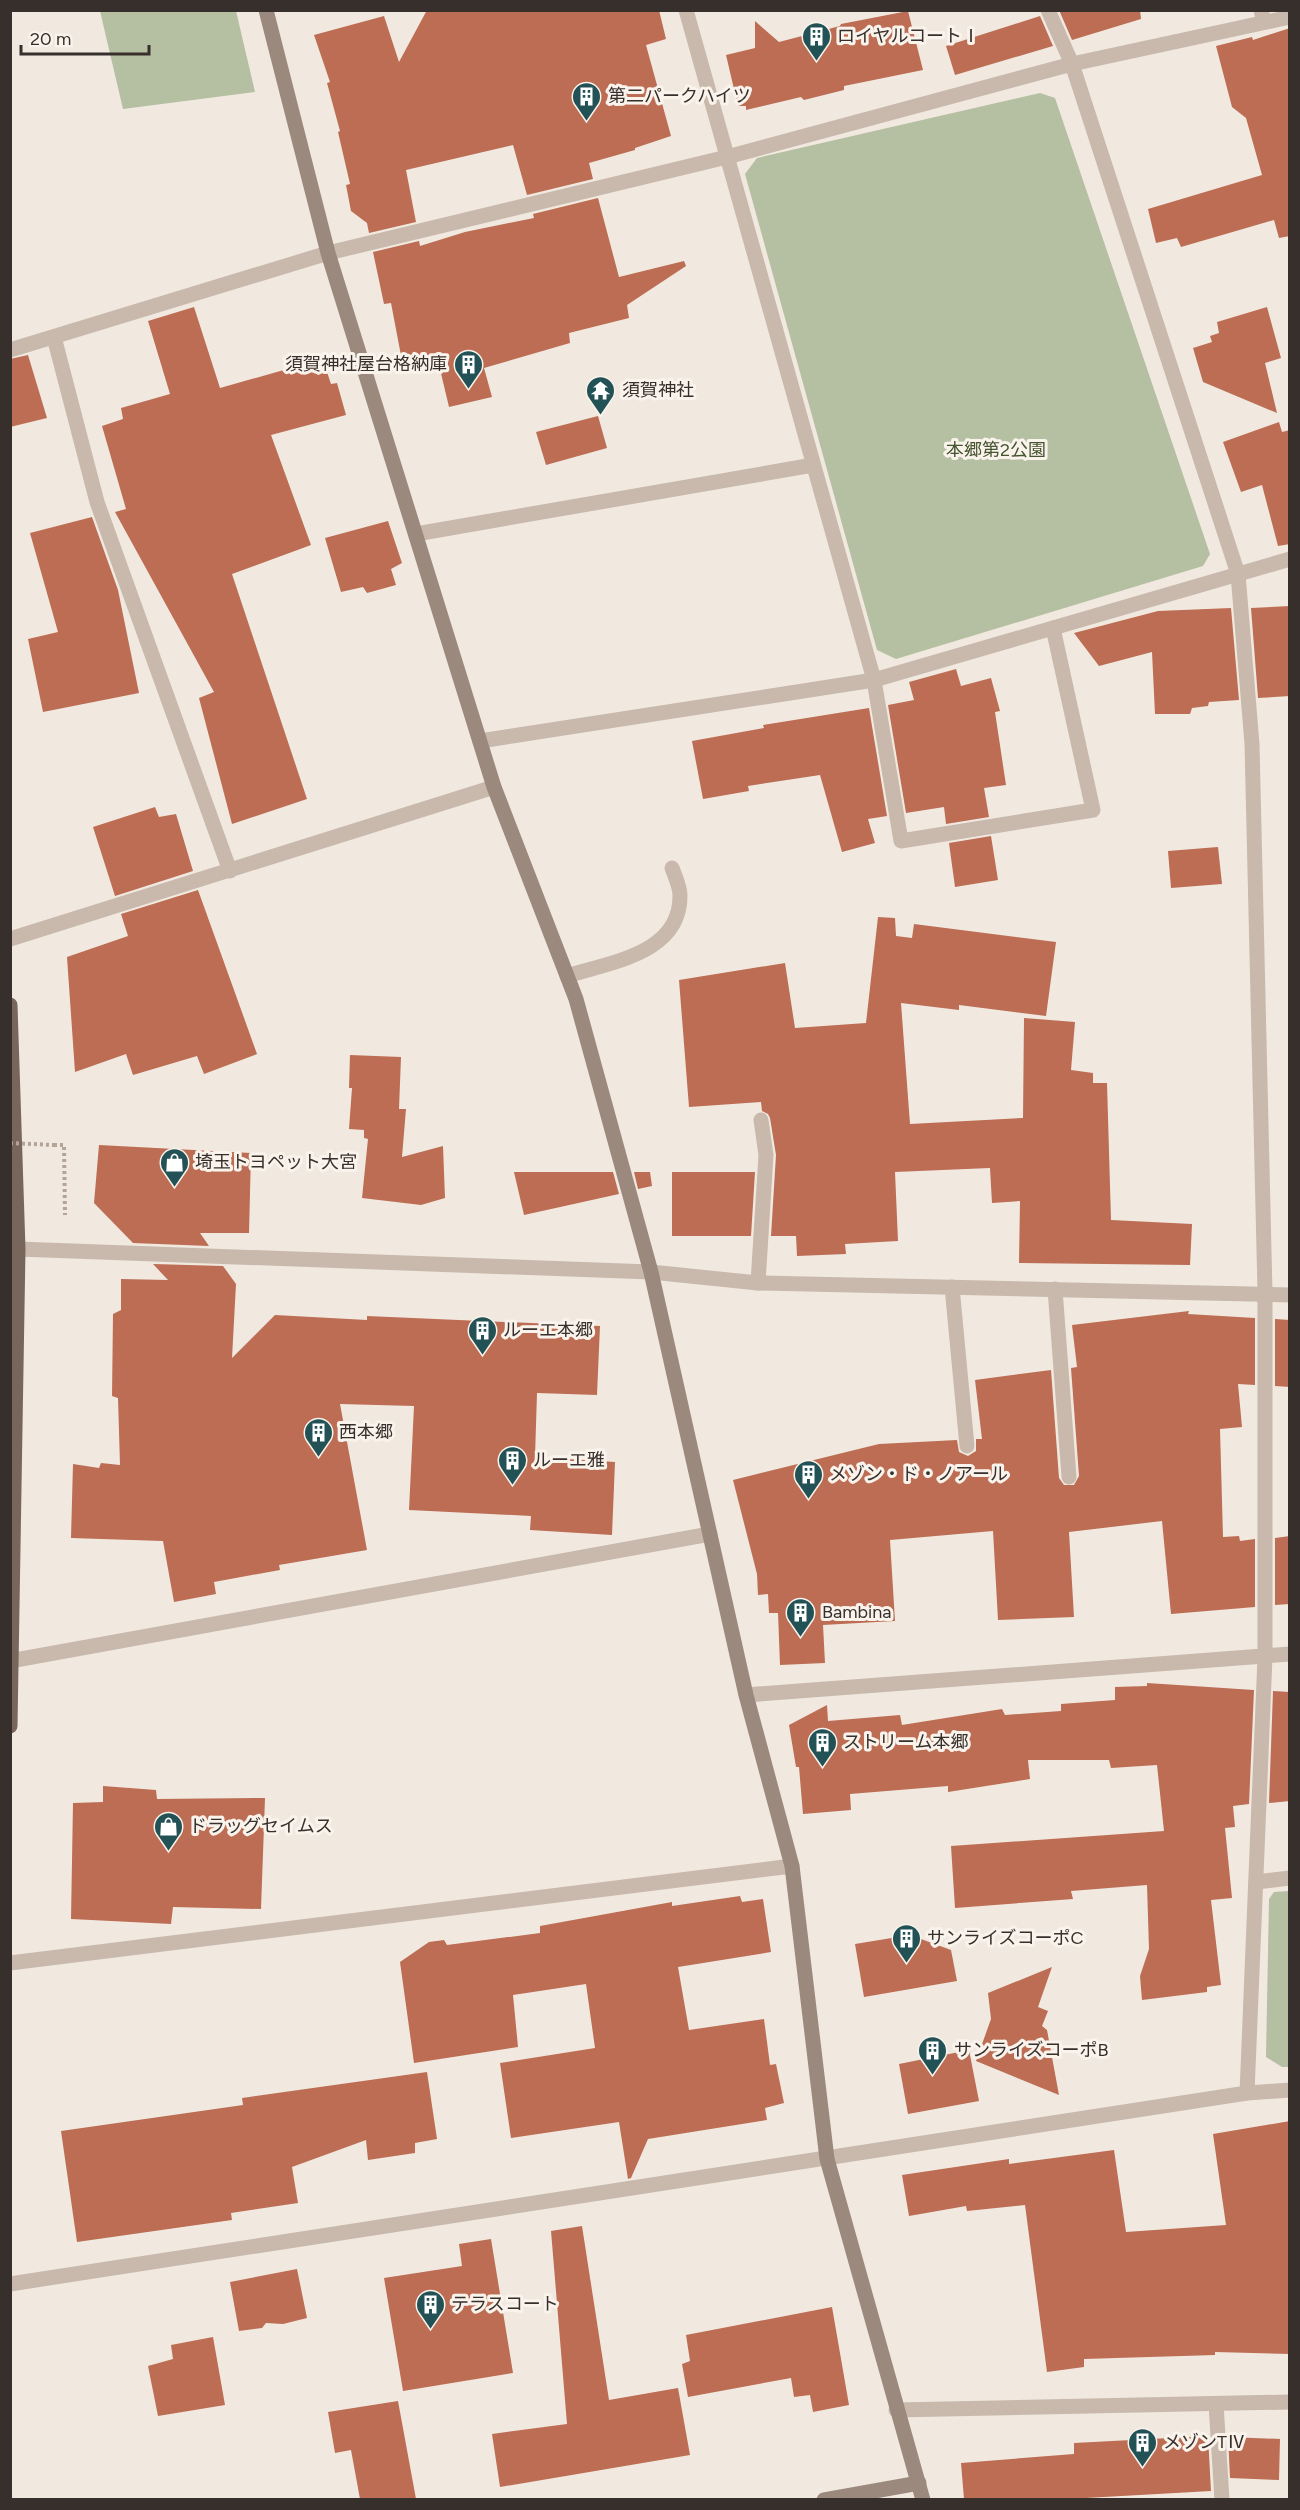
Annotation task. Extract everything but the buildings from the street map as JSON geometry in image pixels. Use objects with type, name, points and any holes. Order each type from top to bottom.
[{"type":"main road","points":[[10,1005],[14,1250],[10,1726]]},
{"type":"street","points":[[267,10],[328,253],[494,787],[576,999],[651,1272],[746,1695],[792,1866],[827,2158],[896,2410],[923,2499]]},
{"type":"street","points":[[686,10],[874,680],[900,841],[1093,810],[1053,628]]},
{"type":"street","points":[[1048,10],[1072,64],[1238,574],[1252,744],[1265,1293],[1265,1657],[1247,2093]]},
{"type":"street","points":[[10,350],[328,253],[727,157],[1072,64],[1262,16],[1290,17]]},
{"type":"street","points":[[54,337],[97,502],[230,871]]},
{"type":"street","points":[[416,534],[813,465]]},
{"type":"street","points":[[480,741],[874,680],[1290,559]]},
{"type":"street","points":[[10,939],[494,787]]},
{"type":"street","points":[[567,976],[648,951],[674,926],[680,894],[672,868]]},
{"type":"street","points":[[758,1283],[766,1155],[761,1120]]},
{"type":"street","points":[[14,1250],[651,1272],[758,1283],[1290,1295]]},
{"type":"street","points":[[952,1287],[968,1446]]},
{"type":"street","points":[[1055,1289],[1070,1477]]},
{"type":"street","points":[[11,1661],[710,1534]]},
{"type":"street","points":[[746,1695],[1290,1654]]},
{"type":"street","points":[[10,1963],[792,1866]]},
{"type":"street","points":[[1256,1882],[1290,1878]]},
{"type":"street","points":[[10,2284],[1247,2093],[1290,2090]]},
{"type":"street","points":[[896,2410],[1290,2402]]},
{"type":"street","points":[[1216,2403],[1222,2499]]},
{"type":"street","points":[[824,2499],[919,2483]]},
{"type":"path","points":[[10,1143],[64,1145],[65,1215]]},
{"type":"green space","points":[[100,11],[236,11],[255,92],[123,109]]},
{"type":"green space","name":"本郷第2公園","points":[[1040,93],[1055,98],[1210,554],[1203,566],[896,659],[877,650],[745,174],[757,158]]},
{"type":"green space","points":[[1289,1891],[1290,2067],[1282,2067],[1266,2057],[1269,1899],[1274,1892]]},
{"type":"place","name":"ロイヤルコートⅠ","points":[[816,62]]},
{"type":"place","name":"第二パークハイツ","points":[[587,122]]},
{"type":"place","name":"須賀神社屋台格納庫","points":[[468,390]]},
{"type":"place","name":"須賀神社","points":[[601,416]]},
{"type":"place","name":"埼玉トヨペット大宮","points":[[174,1188]]},
{"type":"place","name":"ルーエ本郷","points":[[482,1356]]},
{"type":"place","name":"西本郷","points":[[318,1458]]},
{"type":"place","name":"ルーエ雅","points":[[512,1486]]},
{"type":"place","name":"メゾン・ド・ノアール","points":[[808,1500]]},
{"type":"place","name":"Bambina","points":[[801,1638]]},
{"type":"place","name":"ストリーム本郷","points":[[822,1768]]},
{"type":"place","name":"ドラッグセイムス","points":[[168,1852]]},
{"type":"place","name":"サンライズコーポC","points":[[906,1964]]},
{"type":"place","name":"サンライズコーポB","points":[[933,2076]]},
{"type":"place","name":"テラスコート","points":[[430,2330]]},
{"type":"place","name":"メゾンTⅣ","points":[[1142,2468]]}]
